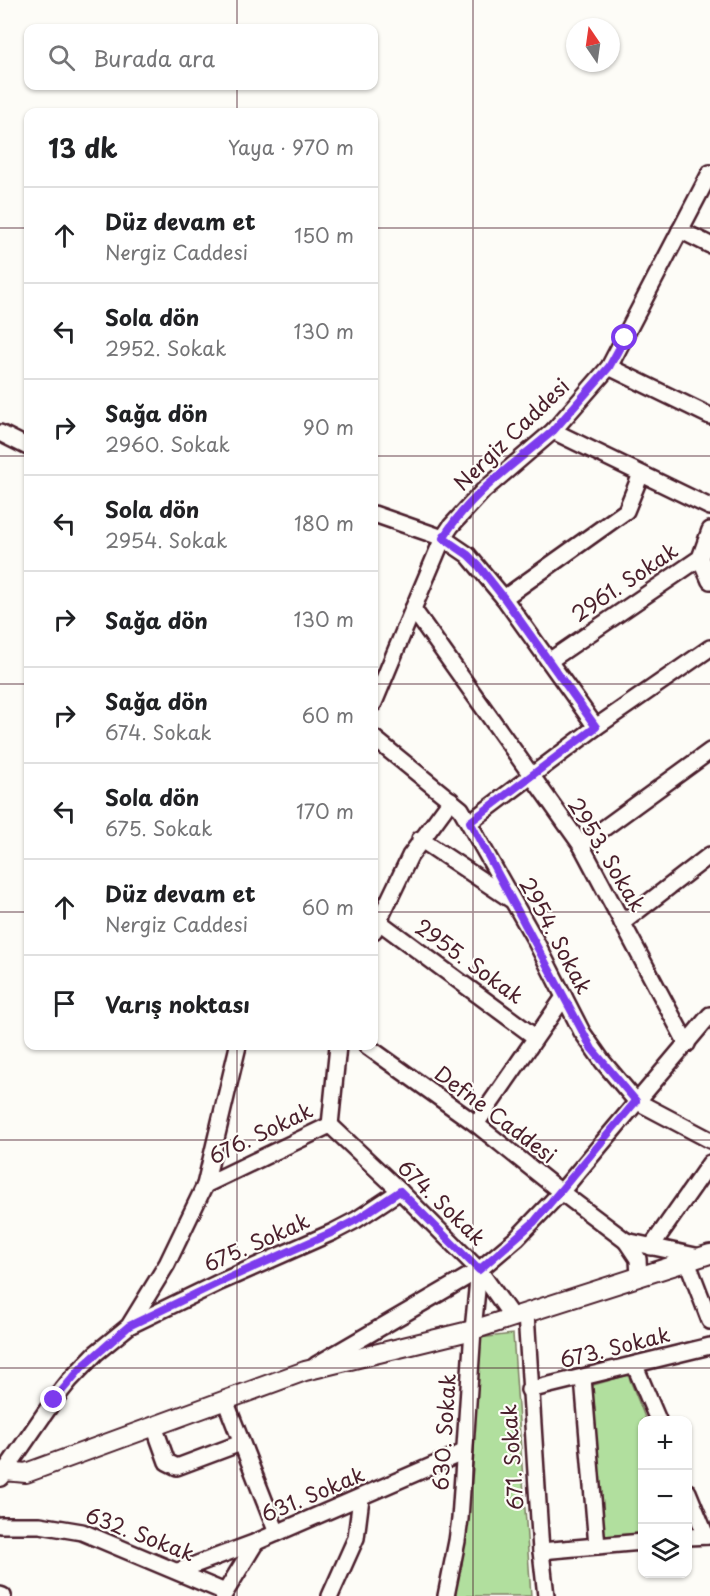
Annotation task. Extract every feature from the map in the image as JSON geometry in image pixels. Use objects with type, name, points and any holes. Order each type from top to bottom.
[{"type":"main road","points":[[2,1474],[26,1473],[305,1371],[473,1330],[699,1257]]},
{"type":"street","name":"Nergiz Caddesi","points":[[378,680],[413,609],[443,538],[464,510],[553,431],[609,367],[710,173]]},
{"type":"street","points":[[680,230],[710,245]]},
{"type":"street","points":[[609,367],[710,416]]},
{"type":"street","points":[[553,431],[710,507]]},
{"type":"street","points":[[0,433],[24,445]]},
{"type":"street","points":[[504,598],[626,511],[641,474]]},
{"type":"street","points":[[378,515],[443,538],[468,555],[504,598],[596,727]]},
{"type":"street","name":"2961. Sokak","points":[[549,661],[700,558],[710,530]]},
{"type":"street","points":[[700,558],[710,580]]},
{"type":"street","name":"2953. Sokak","points":[[413,609],[581,845],[687,1044]]},
{"type":"street","points":[[470,822],[596,727],[710,648]]},
{"type":"street","name":"2954. Sokak","points":[[378,741],[461,809],[534,938],[592,1049],[636,1101],[710,1140]]},
{"type":"street","points":[[581,845],[710,751]]},
{"type":"street","points":[[378,922],[400,873],[420,839],[452,800]]},
{"type":"street","points":[[420,839],[512,900]]},
{"type":"street","points":[[622,923],[710,855]]},
{"type":"street","name":"2955. Sokak","points":[[378,927],[535,1037]]},
{"type":"street","points":[[476,1124],[564,996]]},
{"type":"street","points":[[305,1371],[479,1270],[534,1222],[710,1015]]},
{"type":"street","points":[[2,1474],[70,1380],[96,1353],[129,1326],[167,1264],[205,1185],[237,1050]]},
{"type":"street","name":"676. Sokak","points":[[205,1185],[330,1125],[338,1050]]},
{"type":"street","name":"Defne Caddesi","points":[[373,1050],[476,1124],[626,1241]]},
{"type":"street","name":"674. Sokak","points":[[330,1125],[479,1270],[520,1316]]},
{"type":"street","points":[[651,1247],[710,1163]]},
{"type":"street","name":"675. Sokak","points":[[129,1326],[220,1282],[333,1232],[400,1191]]},
{"type":"street","points":[[626,1241],[699,1257],[710,1321]]},
{"type":"street","points":[[626,1241],[638,1259],[639,1277]]},
{"type":"street","name":"630. Sokak","points":[[446,1596],[458,1541],[479,1270]]},
{"type":"street","name":"671. Sokak","points":[[520,1316],[530,1390],[546,1596]]},
{"type":"street","name":"673. Sokak","points":[[530,1390],[710,1346]]},
{"type":"street","points":[[634,1366],[655,1416]]},
{"type":"street","points":[[583,1378],[597,1546]]},
{"type":"street","points":[[225,1400],[277,1533]]},
{"type":"street","points":[[154,1426],[167,1462],[177,1467],[241,1443]]},
{"type":"street","name":"631. Sokak","points":[[178,1571],[256,1542],[464,1452]]},
{"type":"street","points":[[330,1596],[356,1538],[361,1498]]},
{"type":"street","points":[[692,1502],[708,1536],[692,1538]]},
{"type":"street","name":"632. Sokak","points":[[0,1525],[40,1525],[82,1532],[178,1571],[224,1594]]},
{"type":"street","points":[[224,1594],[256,1542]]},
{"type":"street","points":[[541,1551],[638,1542]]},
{"type":"green space","points":[[513,1334],[531,1596],[454,1596],[462,1564],[479,1338]]},
{"type":"green space","points":[[628,1375],[644,1416],[638,1416],[638,1533],[604,1536],[590,1386]]},
{"type":"route","points":[[54,1400],[96,1353],[129,1326],[220,1282],[333,1232],[400,1191],[479,1270],[534,1222],[636,1101],[592,1049],[470,822],[596,727],[478,565],[468,555],[443,538],[464,510],[483,491],[563,421],[609,367],[625,338]]}]
